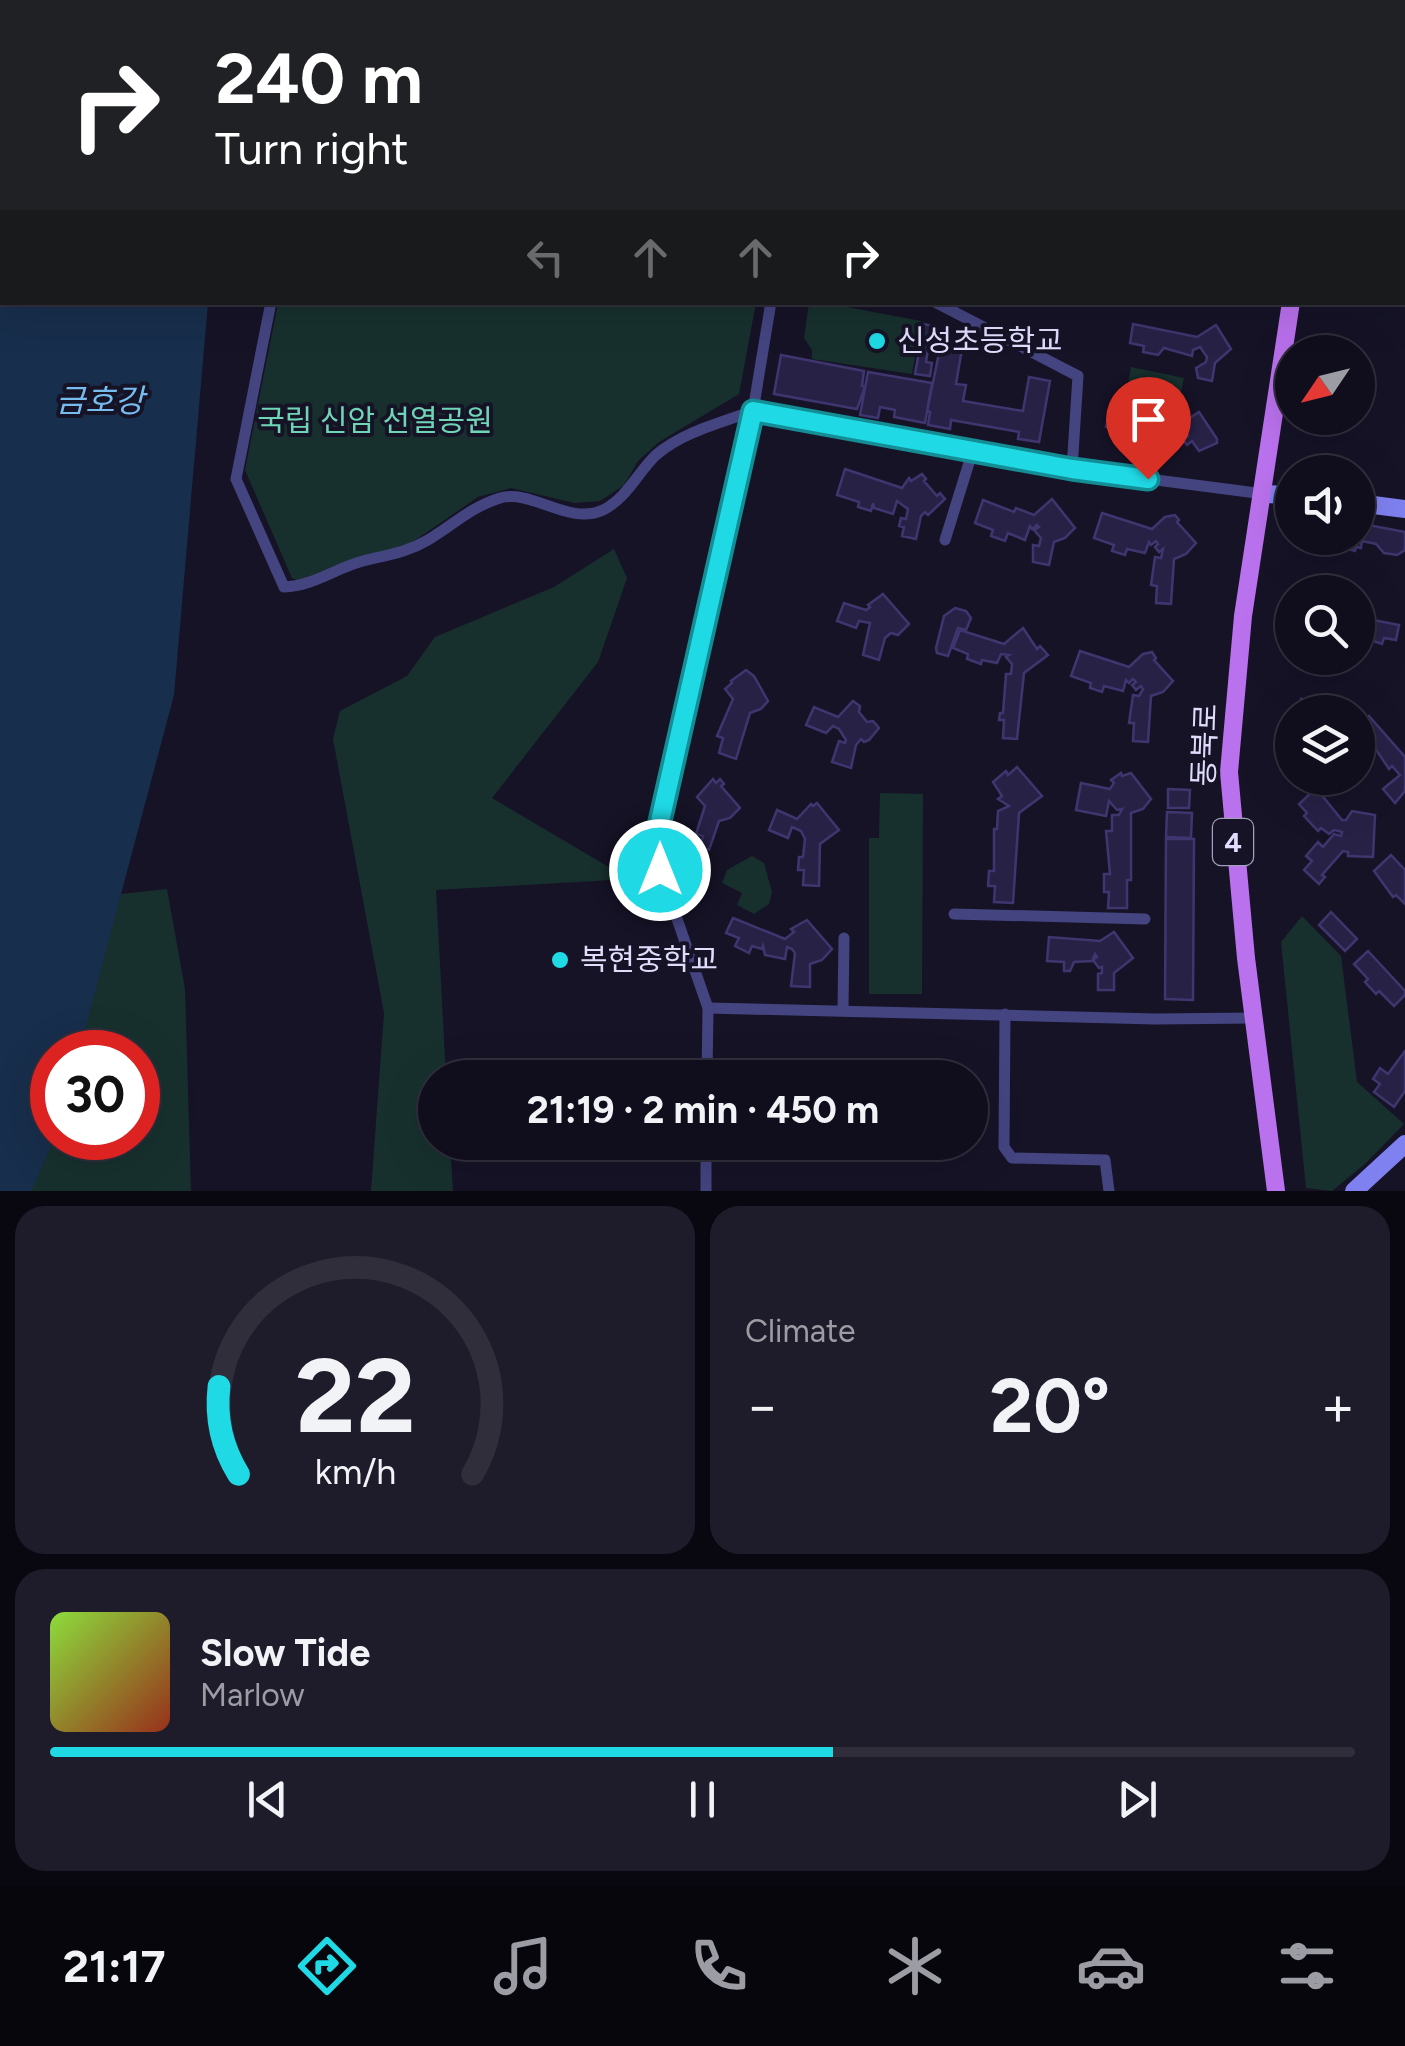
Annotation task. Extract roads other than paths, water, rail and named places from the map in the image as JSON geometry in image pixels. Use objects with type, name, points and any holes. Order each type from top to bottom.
[{"type":"main road","name":"동북로","points":[[1276,1191],[1228,772],[1243,616],[1291,305]]},
{"type":"street","points":[[269,305],[236,479],[284,587],[300,586],[362,562],[396,556],[429,540],[477,505],[508,496],[571,513],[602,511],[631,487],[656,456],[694,432],[753,411],[1072,469],[1275,494]]},
{"type":"street","points":[[707,1060],[708,1008],[660,870],[656,839],[753,411],[771,305]]},
{"type":"street","points":[[941,305],[1078,376],[1072,469]]},
{"type":"street","points":[[945,540],[972,450]]},
{"type":"street","points":[[1375,505],[1405,509]]},
{"type":"street","points":[[954,914],[1145,919]]},
{"type":"street","points":[[843,1010],[844,938]]},
{"type":"street","points":[[708,1008],[1254,1018]]},
{"type":"street","points":[[1005,1014],[1007,1154],[1012,1158],[1105,1160],[1110,1191]]},
{"type":"street","points":[[1354,1191],[1405,1144]]},
{"type":"street","points":[[706,1160],[706,1191]]},
{"type":"water","name":"금호강","points":[[0,305],[208,305],[174,695],[85,1030],[30,1030],[30,1160],[45,1160],[31,1191],[0,1191]]},
{"type":"place","name":"신성초등학교","points":[[877,341]]},
{"type":"place","name":"복현중학교","points":[[560,960]]},
{"type":"park label","name":"국립 신암 선열공원","points":[[375,421]]}]
